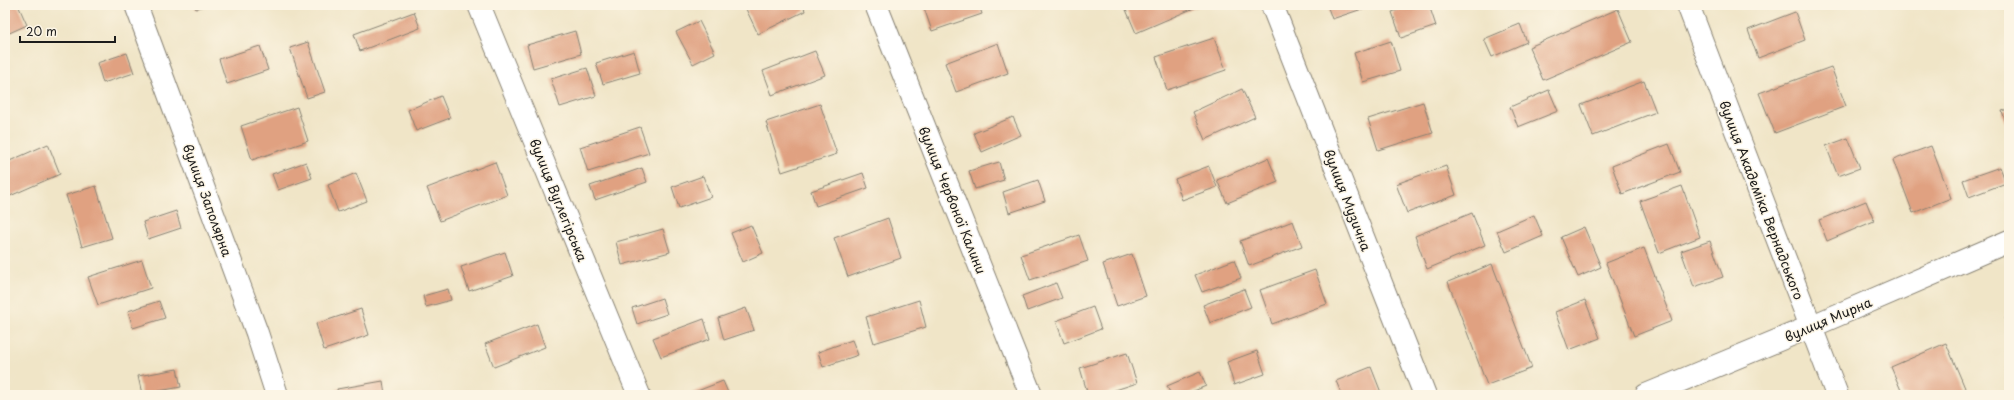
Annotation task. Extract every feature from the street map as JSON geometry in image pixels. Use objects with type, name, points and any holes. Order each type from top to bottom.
[{"type":"street","name":"вулиця Заполярна","points":[[136,5],[257,333],[277,395]]},
{"type":"street","name":"вулиця Вуглегірська","points":[[479,5],[639,395]]},
{"type":"street","name":"вулиця Червоної Калини","points":[[876,5],[1031,395]]},
{"type":"street","name":"вулиця Музична","points":[[1272,5],[1425,395]]},
{"type":"street","name":"вулиця Академіка Вернадського","points":[[1688,5],[1837,395]]},
{"type":"street","name":"вулиця Мирна","points":[[1646,395],[1810,327],[2009,241]]},
{"type":"building","points":[[5,5],[18,5],[27,25],[5,35]]},
{"type":"building","points":[[194,5],[205,5],[196,9]]},
{"type":"building","points":[[750,5],[803,5],[805,11],[758,34],[745,7]]},
{"type":"building","points":[[923,5],[979,5],[982,14],[932,31]]},
{"type":"building","points":[[1124,5],[1201,5],[1136,33]]},
{"type":"building","points":[[1327,5],[1374,5],[1332,19]]},
{"type":"building","points":[[1411,5],[1429,5],[1436,26],[1401,38],[1392,12]]},
{"type":"building","points":[[1618,9],[1632,42],[1543,80],[1529,47]]},
{"type":"building","points":[[414,12],[420,28],[360,51],[354,34]]},
{"type":"building","points":[[1795,12],[1805,40],[1758,58],[1748,30]]},
{"type":"building","points":[[699,21],[715,53],[693,64],[676,32]]},
{"type":"building","points":[[1520,24],[1527,42],[1492,57],[1484,39]]},
{"type":"building","points":[[575,31],[581,54],[533,68],[527,45]]},
{"type":"building","points":[[1214,38],[1226,70],[1167,90],[1156,57]]},
{"type":"building","points":[[1391,41],[1400,71],[1363,82],[1354,53]]},
{"type":"building","points":[[308,42],[325,92],[307,98],[290,48]]},
{"type":"building","points":[[998,43],[1008,73],[956,92],[945,63]]},
{"type":"building","points":[[260,46],[268,70],[227,84],[219,59]]},
{"type":"building","points":[[634,51],[640,73],[603,84],[596,63]]},
{"type":"building","points":[[815,51],[825,75],[772,95],[763,71]]},
{"type":"building","points":[[127,53],[134,73],[103,83],[97,63]]},
{"type":"building","points":[[1831,67],[1846,106],[1775,133],[1759,93]]},
{"type":"building","points":[[587,68],[596,96],[560,107],[551,79]]},
{"type":"building","points":[[1644,81],[1656,112],[1593,136],[1581,105]]},
{"type":"building","points":[[1242,89],[1255,117],[1205,140],[1193,112]]},
{"type":"building","points":[[1549,90],[1558,111],[1518,127],[1510,107]]},
{"type":"building","points":[[441,96],[450,118],[416,131],[408,110]]},
{"type":"building","points":[[1423,102],[1433,133],[1378,150],[1368,119]]},
{"type":"building","points":[[820,104],[837,154],[782,172],[766,122]]},
{"type":"building","points":[[297,107],[308,141],[252,160],[241,126]]},
{"type":"building","points":[[2009,109],[2009,131],[2002,111]]},
{"type":"building","points":[[1013,117],[1021,135],[982,152],[974,133]]},
{"type":"building","points":[[640,127],[649,153],[588,172],[580,147]]},
{"type":"building","points":[[1848,138],[1860,168],[1838,176],[1826,146]]},
{"type":"building","points":[[48,144],[60,174],[10,196],[5,184],[5,163]]},
{"type":"building","points":[[1669,144],[1680,172],[1622,194],[1612,166]]},
{"type":"building","points":[[1931,146],[1951,198],[1913,213],[1893,160]]},
{"type":"building","points":[[1268,158],[1278,182],[1227,203],[1217,180]]},
{"type":"building","points":[[306,162],[312,178],[278,190],[272,174]]},
{"type":"building","points":[[495,162],[507,195],[440,221],[427,188]]},
{"type":"building","points":[[999,162],[1004,180],[975,189],[969,171]]},
{"type":"building","points":[[1209,166],[1217,187],[1182,200],[1175,179]]},
{"type":"building","points":[[1446,166],[1456,195],[1407,213],[1396,184]]},
{"type":"building","points":[[2000,167],[2006,183],[1969,197],[1963,180]]},
{"type":"building","points":[[642,168],[647,182],[595,200],[590,186]]},
{"type":"building","points":[[356,173],[367,201],[338,212],[328,185]]},
{"type":"building","points":[[863,173],[868,188],[816,206],[811,191]]},
{"type":"building","points":[[703,176],[711,197],[679,208],[672,187]]},
{"type":"building","points":[[1038,180],[1045,201],[1009,213],[1003,192]]},
{"type":"building","points":[[96,186],[112,238],[82,247],[66,195]]},
{"type":"building","points":[[1682,186],[1700,237],[1659,253],[1640,201]]},
{"type":"building","points":[[1866,201],[1874,221],[1827,241],[1819,220]]},
{"type":"building","points":[[176,211],[181,228],[148,239],[143,222]]},
{"type":"building","points":[[1472,213],[1485,245],[1427,269],[1415,236]]},
{"type":"building","points":[[1534,215],[1543,236],[1506,252],[1497,231]]},
{"type":"building","points":[[888,218],[901,258],[848,277],[834,238]]},
{"type":"building","points":[[1293,221],[1302,246],[1249,266],[1240,241]]},
{"type":"building","points":[[751,225],[763,253],[743,262],[731,233]]},
{"type":"building","points":[[1584,227],[1601,267],[1578,277],[1561,237]]},
{"type":"building","points":[[663,229],[670,252],[622,265],[616,242]]},
{"type":"building","points":[[1079,235],[1088,261],[1030,280],[1021,255]]},
{"type":"building","points":[[1710,241],[1723,277],[1694,287],[1681,251]]},
{"type":"building","points":[[1644,248],[1672,321],[1634,336],[1606,263]]},
{"type":"building","points":[[505,252],[513,276],[469,291],[461,267]]},
{"type":"building","points":[[1132,254],[1146,296],[1117,306],[1103,264]]},
{"type":"building","points":[[142,260],[151,288],[98,305],[88,277]]},
{"type":"building","points":[[1234,260],[1241,278],[1202,292],[1195,275]]},
{"type":"building","points":[[1492,264],[1532,368],[1487,385],[1448,282]]},
{"type":"building","points":[[1315,270],[1327,304],[1272,324],[1260,290]]},
{"type":"building","points":[[1056,283],[1062,298],[1027,311],[1022,296]]},
{"type":"building","points":[[448,289],[451,300],[426,307],[423,296]]},
{"type":"building","points":[[1244,289],[1251,307],[1210,323],[1203,305]]},
{"type":"building","points":[[662,298],[667,314],[637,324],[632,308]]},
{"type":"building","points":[[919,300],[926,327],[874,343],[866,317]]},
{"type":"building","points":[[1585,300],[1600,338],[1569,350],[1555,312]]},
{"type":"building","points":[[159,301],[165,318],[133,328],[128,311]]},
{"type":"building","points":[[1093,307],[1101,329],[1064,343],[1056,321]]},
{"type":"building","points":[[746,308],[754,330],[724,340],[718,318]]},
{"type":"building","points":[[361,309],[369,335],[324,350],[316,324]]},
{"type":"building","points":[[2009,317],[2009,329],[2005,318]]},
{"type":"building","points":[[704,319],[710,339],[661,357],[653,338]]},
{"type":"building","points":[[537,324],[545,347],[494,367],[485,344]]},
{"type":"building","points":[[852,340],[858,355],[823,367],[818,352]]},
{"type":"building","points":[[1946,343],[1968,395],[1903,395],[1891,367]]},
{"type":"building","points":[[1257,351],[1265,374],[1234,385],[1227,362]]},
{"type":"building","points":[[1127,353],[1137,383],[1100,395],[1088,395],[1080,368]]},
{"type":"building","points":[[1371,367],[1382,395],[1342,395],[1336,381]]},
{"type":"building","points":[[177,369],[181,387],[142,394],[138,376]]},
{"type":"building","points":[[1200,372],[1206,386],[1184,395],[1171,395],[1167,386]]},
{"type":"building","points":[[383,381],[385,395],[338,395],[337,389]]},
{"type":"building","points":[[723,381],[729,395],[687,395]]}]
